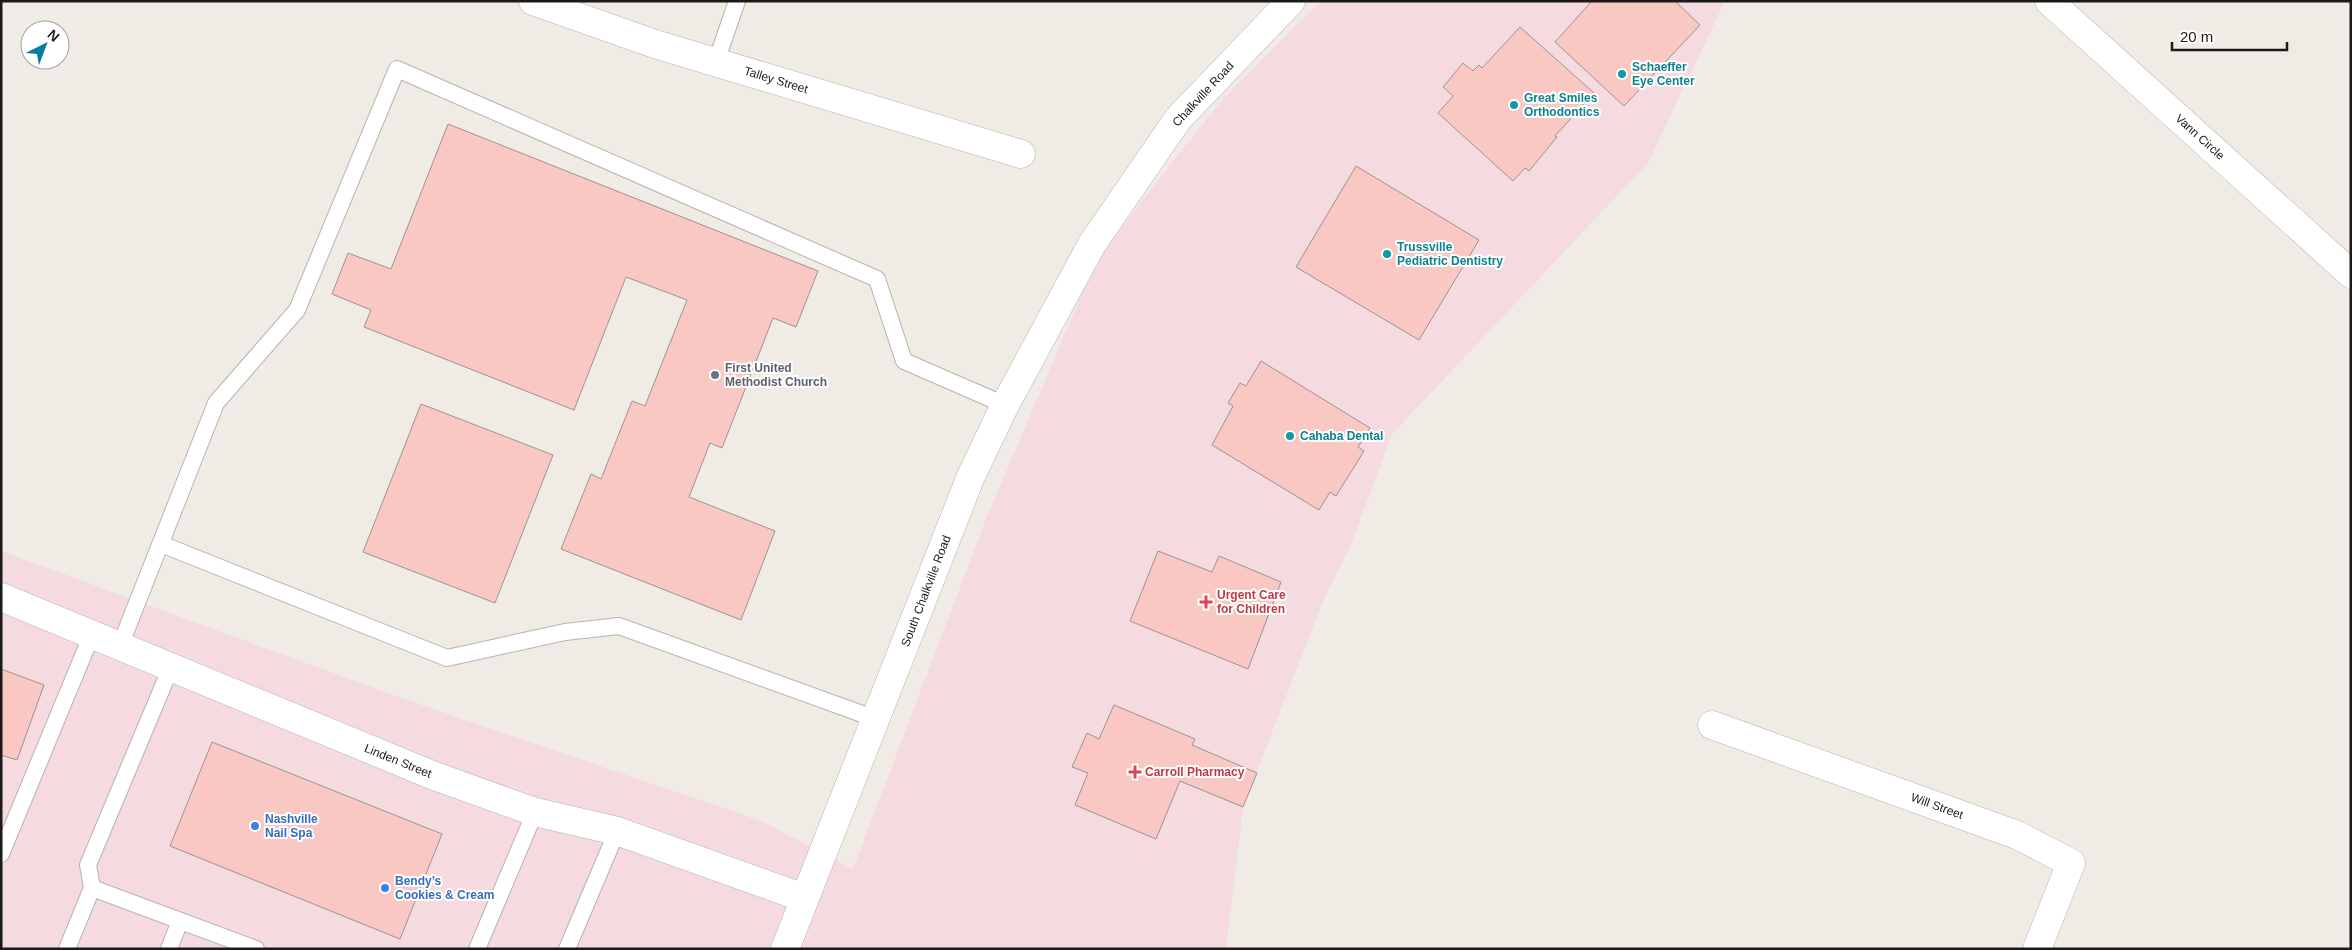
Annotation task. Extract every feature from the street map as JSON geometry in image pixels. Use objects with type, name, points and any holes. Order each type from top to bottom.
[{"type":"street","name":"Talley Street","points":[[533,1],[655,44],[1021,154]]},
{"type":"street","name":"Chalkville Road","points":[[1092,244],[1178,119],[1291,1]]},
{"type":"street","name":"Vann Circle","points":[[2049,1],[2351,274]]},
{"type":"street","name":"South Chalkville Road","points":[[785,949],[971,476],[1005,405],[1092,244]]},
{"type":"street","name":"Linden Street","points":[[1,597],[432,775],[535,812],[617,831],[804,898]]},
{"type":"street","name":"Will Street","points":[[1712,725],[2017,835],[2071,863],[2037,949]]},
{"type":"lane","points":[[716,62],[737,1]]},
{"type":"lane","points":[[120,646],[216,403],[297,310],[397,69],[877,280],[904,361],[1005,405]]},
{"type":"lane","points":[[161,544],[448,658],[564,632],[619,626],[876,719]]},
{"type":"lane","points":[[1,854],[92,634]]},
{"type":"lane","points":[[67,949],[92,888],[88,865],[171,667]]},
{"type":"lane","points":[[477,949],[535,812]]},
{"type":"lane","points":[[567,949],[617,831]]},
{"type":"lane","points":[[92,888],[256,949]]},
{"type":"lane","points":[[168,949],[180,921]]},
{"type":"shaded area","points":[[1321,1],[1725,1],[1648,163],[1392,434],[1350,547],[1323,601],[1243,807],[1226,949],[1,949],[1,551],[404,699],[761,821],[853,869],[986,519],[1096,261],[1225,97]]},
{"type":"building","name":"Schaeffer Eye Center","points":[[1592,1],[1675,1],[1700,25],[1624,106],[1555,42]]},
{"type":"building","name":"Great Smiles Orthodontics","points":[[1520,27],[1594,93],[1555,136],[1557,137],[1529,171],[1525,168],[1513,181],[1438,113],[1453,96],[1443,87],[1463,63],[1473,71],[1479,65],[1482,68]]},
{"type":"building","points":[[448,124],[818,271],[796,327],[773,318],[722,448],[710,443],[689,497],[775,531],[741,620],[561,549],[591,474],[601,479],[632,401],[645,406],[687,300],[626,277],[574,410],[364,327],[371,310],[332,294],[348,253],[391,269]]},
{"type":"building","name":"Trussville Pediatric Dentistry","points":[[1356,166],[1479,240],[1419,340],[1296,267]]},
{"type":"building","name":"Cahaba Dental","points":[[1261,361],[1370,428],[1358,447],[1364,451],[1336,496],[1330,492],[1319,510],[1212,445],[1233,406],[1228,403],[1240,383],[1246,386]]},
{"type":"building","points":[[421,404],[553,455],[495,603],[363,552]]},
{"type":"building","name":"Urgent Care for Children","points":[[1158,551],[1212,572],[1219,556],[1281,582],[1248,669],[1130,621]]},
{"type":"building","points":[[1,669],[44,685],[17,760],[1,755]]},
{"type":"building","points":[[1114,705],[1195,739],[1192,745],[1257,773],[1243,807],[1180,781],[1156,839],[1075,805],[1088,773],[1072,767],[1087,733],[1099,739]]},
{"type":"building","points":[[212,742],[442,834],[400,939],[170,846]]},
{"type":"place","name":"Schaeffer Eye Center","points":[[1622,74]]},
{"type":"place","name":"Great Smiles Orthodontics","points":[[1514,105]]},
{"type":"place","name":"Trussville Pediatric Dentistry","points":[[1387,254]]},
{"type":"place","name":"First United Methodist Church","points":[[715,375]]},
{"type":"place","name":"Cahaba Dental","points":[[1290,436]]},
{"type":"place","name":"Urgent Care for Children","points":[[1206,602]]},
{"type":"place","name":"Carroll Pharmacy","points":[[1135,772]]},
{"type":"place","name":"Nashville Nail Spa","points":[[255,826]]},
{"type":"place","name":"Bendy’s Cookies & Cream","points":[[385,888]]}]
